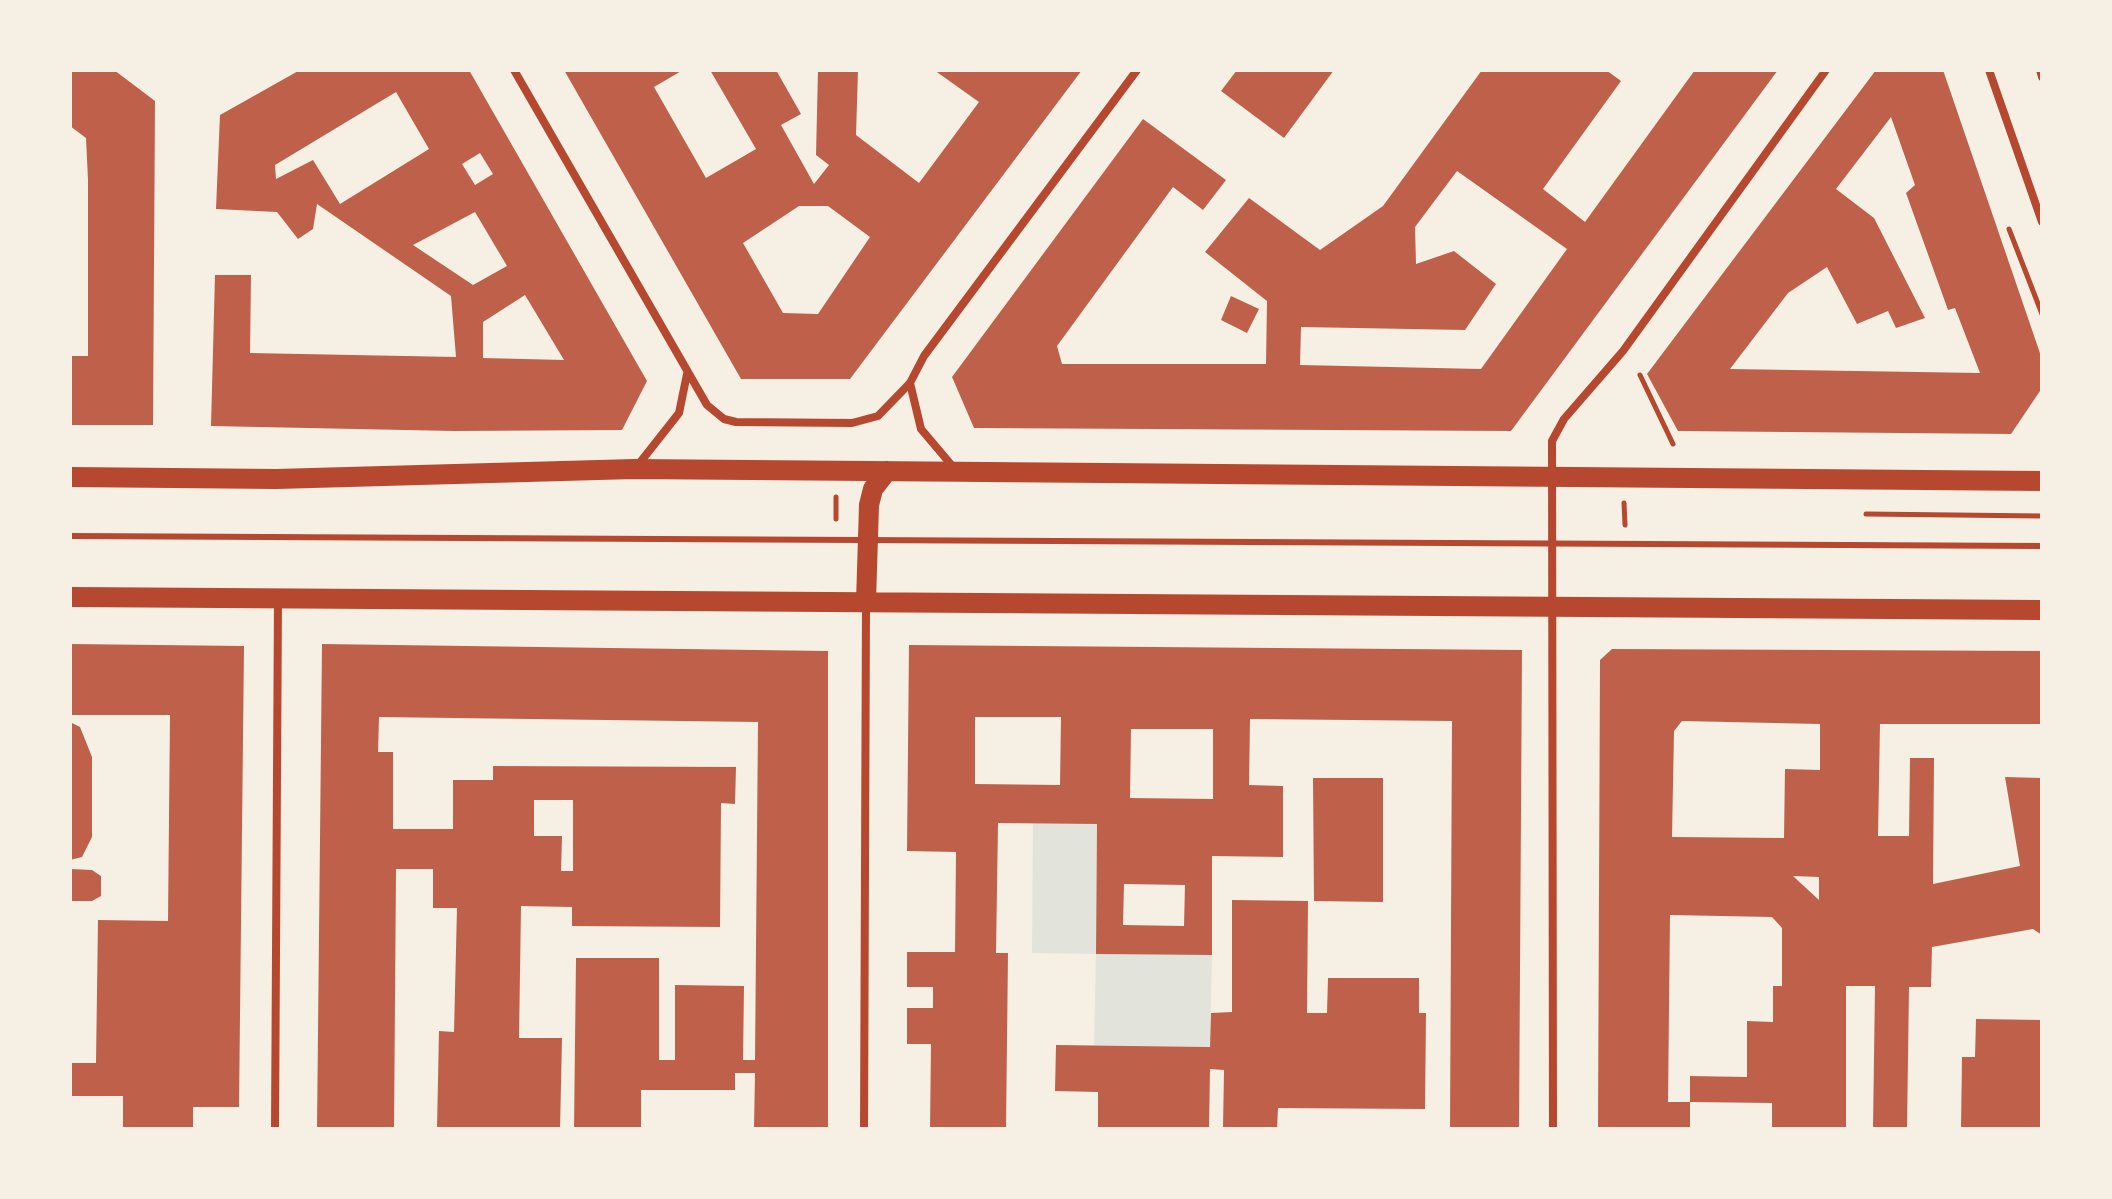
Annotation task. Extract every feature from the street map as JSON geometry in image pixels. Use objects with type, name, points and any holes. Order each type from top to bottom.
[{"type":"main road","points":[[70,477],[276,479],[634,469],[1552,478],[2037,477]]},
{"type":"main road","points":[[866,602],[866,538],[873,489],[887,471]]},
{"type":"main road","points":[[70,597],[2042,610]]},
{"type":"street","points":[[514,70],[707,405],[724,419],[736,422],[852,423],[878,416],[910,383],[924,356],[1137,70]]},
{"type":"street","points":[[1553,1129],[1552,441],[1564,419],[1623,351],[1826,70]]},
{"type":"street","points":[[1989,70],[2042,222]]},
{"type":"street","points":[[2040,70],[2042,77]]},
{"type":"street","points":[[634,469],[654,449],[679,413],[687,373]]},
{"type":"street","points":[[910,383],[921,429],[957,471]]},
{"type":"street","points":[[275,1129],[278,598]]},
{"type":"street","points":[[864,1129],[866,602]]},
{"type":"lane","points":[[70,536],[866,538],[1551,546],[2042,546]]},
{"type":"path","points":[[2009,229],[2042,314]]},
{"type":"path","points":[[1640,375],[1673,444]]},
{"type":"path","points":[[1624,502],[1625,525]]},
{"type":"path","points":[[1866,514],[2042,516]]},
{"type":"shaded area","points":[[1033,823],[1097,824],[1096,954],[1032,953]]},
{"type":"shaded area","points":[[1096,954],[1212,955],[1210,1047],[1094,1045]]},
{"type":"building","points":[[70,70],[114,70],[155,101],[153,425],[70,425],[70,356],[88,356],[88,180],[86,138],[70,126]]},
{"type":"building","points":[[300,70],[469,70],[647,381],[622,430],[454,431],[211,426],[215,275],[251,275],[250,353],[456,357],[451,296],[317,204],[313,229],[298,239],[277,212],[216,209],[220,115]],"holes":[[[396,92],[429,149],[340,204],[313,160],[276,179],[275,165]],[[480,153],[493,174],[475,185],[462,164]],[[475,212],[507,266],[473,285],[413,245]],[[525,295],[564,360],[483,358],[483,322]]]},
{"type":"building","points":[[564,70],[683,70],[654,87],[706,178],[756,149],[710,70],[776,70],[801,114],[781,125],[814,184],[829,165],[816,155],[818,70],[858,70],[856,135],[919,183],[979,102],[934,70],[1082,70],[850,379],[741,379]],"holes":[[[799,206],[828,206],[870,237],[818,314],[783,313],[743,243]]]},
{"type":"building","points":[[1237,70],[1334,70],[1284,138],[1221,91]]},
{"type":"building","points":[[1482,70],[1606,70],[1621,81],[1543,189],[1585,222],[1695,70],[1778,70],[1511,431],[974,428],[952,377],[1143,119],[1226,180],[1203,210],[1173,187],[1057,346],[1062,364],[1266,364],[1267,301],[1205,252],[1249,198],[1320,250],[1383,206]],"holes":[[[1457,171],[1567,249],[1481,369],[1300,365],[1301,327],[1465,330],[1496,284],[1454,251],[1416,264],[1415,227]]]},
{"type":"building","points":[[1876,70],[1943,70],[2042,359],[2042,388],[2011,434],[1678,431],[1647,374]],"holes":[[[1891,117],[1915,185],[1906,193],[1948,310],[1955,308],[1980,373],[1730,369],[1788,293],[1827,267],[1857,324],[1888,311],[1896,328],[1925,318],[1874,218],[1836,189]]]},
{"type":"building","points":[[1231,296],[1259,309],[1247,333],[1221,320]]},
{"type":"building","points":[[70,644],[244,646],[239,1107],[193,1107],[193,1129],[123,1129],[123,1096],[70,1096],[70,1063],[96,1063],[98,920],[168,921],[170,715],[70,715]]},
{"type":"building","points":[[322,644],[828,651],[828,1129],[754,1129],[755,1073],[735,1073],[735,1090],[641,1090],[641,1129],[574,1129],[576,958],[659,958],[659,1060],[675,1060],[675,985],[744,986],[743,1060],[755,1060],[758,722],[379,717],[378,752],[393,752],[393,829],[453,829],[453,780],[493,780],[493,766],[736,767],[735,804],[721,803],[720,927],[572,926],[572,907],[521,906],[519,1038],[562,1038],[560,1129],[437,1129],[439,1031],[454,1032],[457,908],[433,908],[433,869],[396,869],[394,1129],[317,1129]],"holes":[[[534,800],[573,800],[573,871],[561,871],[562,836],[534,836]]]},
{"type":"building","points":[[909,645],[1522,650],[1519,1129],[1450,1129],[1452,721],[1250,719],[1249,785],[1283,786],[1283,857],[1212,856],[1212,955],[1096,954],[1097,824],[998,823],[996,953],[1008,953],[1006,1129],[930,1129],[931,1044],[907,1044],[907,1008],[933,1008],[933,987],[907,987],[907,952],[955,952],[956,852],[907,851]],"holes":[[[975,717],[1061,717],[1060,785],[975,784]],[[1131,729],[1213,729],[1213,799],[1130,798]],[[1124,884],[1185,885],[1184,926],[1123,925]]]},
{"type":"building","points":[[1612,649],[2042,651],[2042,724],[1880,724],[1878,836],[1909,836],[1910,758],[1934,758],[1933,884],[2020,866],[2005,777],[2042,778],[2042,935],[2033,929],[1932,947],[1931,987],[1909,987],[1907,1129],[1873,1129],[1875,986],[1846,986],[1846,1129],[1772,1129],[1772,1103],[1690,1102],[1690,1129],[1598,1127],[1600,660]],"holes":[[[1682,721],[1820,724],[1820,770],[1785,769],[1784,838],[1672,837],[1674,731]],[[1793,876],[1819,877],[1819,900]],[[1670,915],[1772,917],[1782,928],[1782,986],[1773,986],[1773,1022],[1747,1021],[1747,1077],[1690,1076],[1690,1102],[1668,1102]]]},
{"type":"building","points":[[70,722],[80,727],[92,757],[92,837],[82,857],[70,860]]},
{"type":"building","points":[[1313,778],[1383,778],[1383,902],[1314,901]]},
{"type":"building","points":[[70,869],[92,870],[101,876],[101,896],[92,901],[70,901]]},
{"type":"building","points":[[1232,900],[1308,901],[1307,1013],[1327,1013],[1328,978],[1419,978],[1419,1013],[1426,1013],[1425,1109],[1278,1108],[1277,1129],[1223,1129],[1224,1070],[1210,1069],[1209,1129],[1098,1129],[1098,1092],[1055,1091],[1056,1045],[1210,1047],[1211,1013],[1232,1012]]},
{"type":"building","points":[[1976,1019],[2042,1020],[2042,1129],[1961,1129],[1962,1057],[1975,1057]]}]
